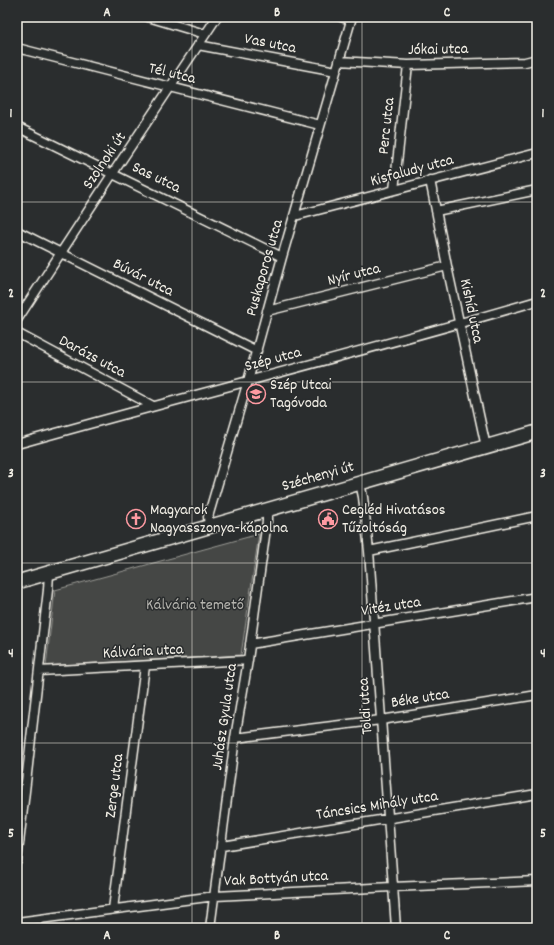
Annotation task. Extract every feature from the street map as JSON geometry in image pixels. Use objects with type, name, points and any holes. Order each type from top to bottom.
[{"type":"main road","name":"Széchenyi út","points":[[17,582],[537,432]]},
{"type":"street","points":[[148,17],[205,34]]},
{"type":"street","name":"Szolnoki út","points":[[17,320],[217,17]]},
{"type":"street","points":[[341,17],[351,18]]},
{"type":"street","name":"Puskaporos utca","points":[[209,526],[208,517],[257,351],[282,257],[351,18]]},
{"type":"street","name":"Vas utca","points":[[198,45],[336,71]]},
{"type":"street","name":"Tél utca","points":[[17,48],[320,125]]},
{"type":"street","name":"Jókai utca","points":[[339,61],[408,65],[525,62],[537,59]]},
{"type":"street","name":"Perc utca","points":[[394,190],[408,65]]},
{"type":"street","name":"Sas utca","points":[[17,127],[282,257]]},
{"type":"street","name":"Kisfaludy utca","points":[[295,216],[537,153]]},
{"type":"street","name":"Kishíd utca","points":[[430,180],[486,447]]},
{"type":"street","points":[[436,211],[537,190]]},
{"type":"street","name":"Búvár utca","points":[[17,231],[62,252],[257,351]]},
{"type":"street","name":"Nyír utca","points":[[268,311],[447,266]]},
{"type":"street","name":"Szép utca","points":[[17,444],[459,324],[537,301]]},
{"type":"street","name":"Darázs utca","points":[[17,333],[153,406]]},
{"type":"street","name":"Toldi utca","points":[[360,483],[369,551],[396,928]]},
{"type":"street","name":"Juhász Gyula utca","points":[[210,928],[222,846],[235,738],[248,660],[267,521],[267,509]]},
{"type":"street","points":[[369,551],[537,516]]},
{"type":"street","points":[[17,861],[49,572]]},
{"type":"street","name":"Vitéz utca","points":[[250,644],[537,597]]},
{"type":"street","name":"Kálvária utca","points":[[39,671],[248,660]]},
{"type":"street","name":"Zerge utca","points":[[113,909],[145,666]]},
{"type":"street","name":"Béke utca","points":[[235,738],[381,720],[537,695]]},
{"type":"street","name":"Táncsics Mihály utca","points":[[222,846],[537,794]]},
{"type":"street","name":"Vak Bottyán utca","points":[[17,922],[215,896],[537,881]]},
{"type":"green space","name":"Kálvária temető","points":[[259,534],[241,655],[46,666],[55,590]]},
{"type":"place","name":"Szép Utcai Tagóvoda","points":[[256,394]]},
{"type":"place","name":"Magyarok Nagyasszonya-kápolna","points":[[136,519]]},
{"type":"place","name":"Cegléd Hivatásos Tűzoltóság","points":[[328,519]]}]
